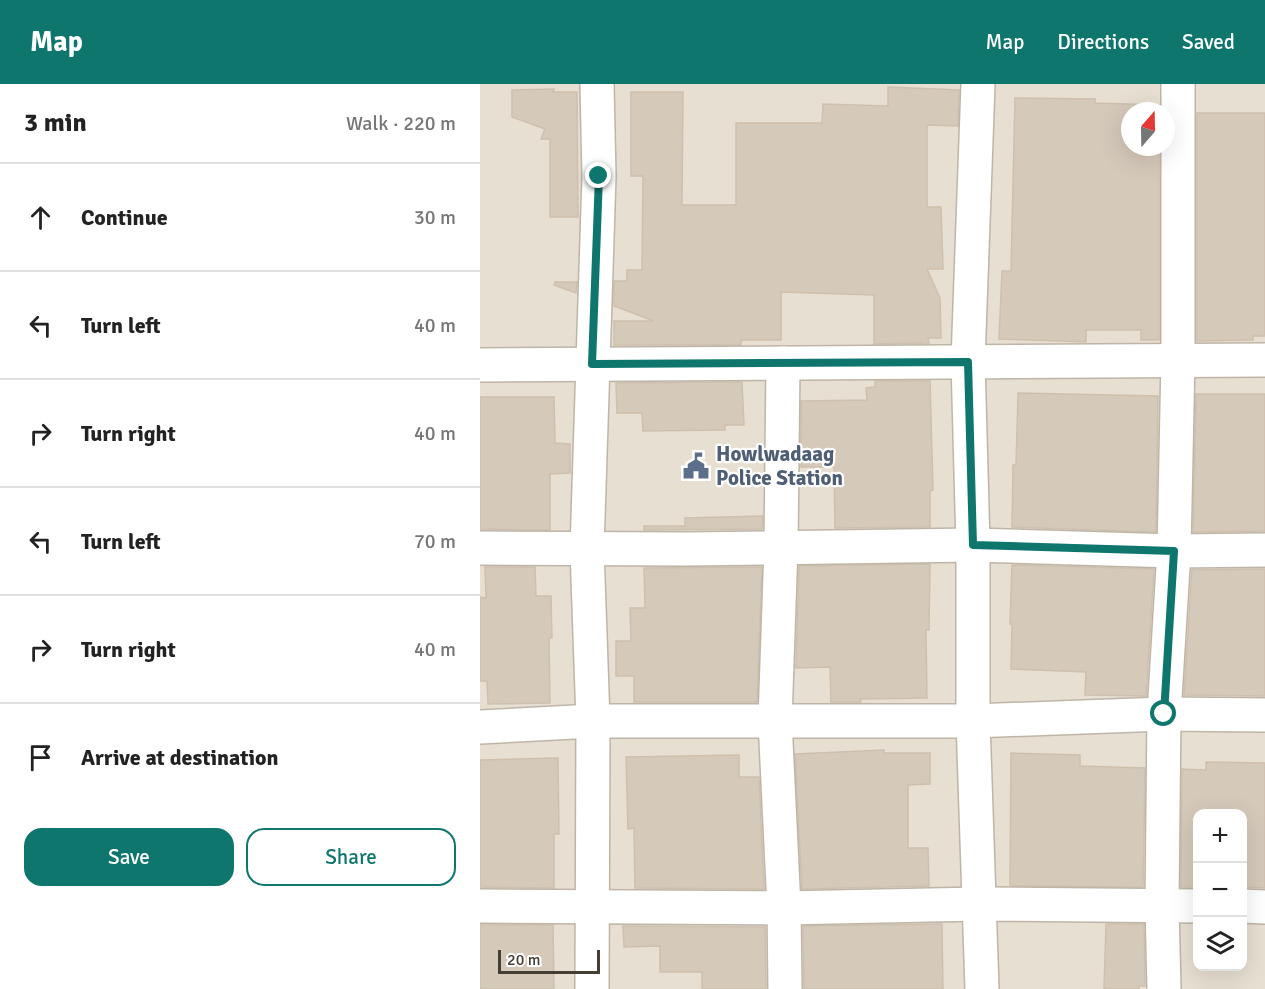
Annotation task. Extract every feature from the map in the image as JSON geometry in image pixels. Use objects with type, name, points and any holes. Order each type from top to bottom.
[{"type":"street","points":[[592,989],[593,721],[587,549],[599,176],[597,84]]},
{"type":"street","points":[[978,84],[968,362],[973,545],[973,721],[982,989]]},
{"type":"street","points":[[1164,989],[1162,905],[1164,714],[1174,551],[1178,360],[1178,84]]},
{"type":"street","points":[[480,365],[1265,360]]},
{"type":"street","points":[[783,363],[781,547],[775,720],[784,908],[785,989]]},
{"type":"street","points":[[480,548],[973,545],[1174,551],[1265,550]]},
{"type":"street","points":[[480,727],[593,721],[973,721],[1164,714],[1265,715]]},
{"type":"street","points":[[480,906],[784,908],[979,904],[1193,906]]},
{"type":"street","points":[[1247,906],[1265,907]]},
{"type":"shaded area","points":[[480,84],[1265,84],[1265,989],[480,989]]},
{"type":"building","points":[[888,87],[959,90],[958,126],[927,125],[927,207],[941,207],[943,269],[927,269],[940,298],[941,338],[928,338],[929,343],[874,344],[874,295],[781,292],[781,340],[741,340],[741,345],[614,345],[614,321],[654,321],[614,306],[614,281],[627,281],[627,270],[642,270],[643,176],[631,176],[631,92],[683,92],[682,205],[736,205],[736,123],[822,123],[823,104],[888,106]]},
{"type":"building","points":[[554,89],[553,92],[577,92],[578,217],[550,217],[550,139],[541,139],[545,129],[512,117],[512,90]]},
{"type":"building","points":[[1015,98],[1095,99],[1095,103],[1121,104],[1121,156],[1159,156],[1159,340],[1141,340],[1141,330],[1086,330],[1086,342],[999,339],[1002,271],[1011,271]]},
{"type":"building","points":[[1197,113],[1265,113],[1265,336],[1253,336],[1253,340],[1197,341]]},
{"type":"building","points":[[555,282],[577,282],[576,293],[554,285]]},
{"type":"building","points":[[875,381],[930,381],[933,490],[930,491],[930,527],[835,528],[834,467],[801,467],[801,401],[867,400],[866,388],[875,387]]},
{"type":"building","points":[[742,382],[744,425],[725,425],[725,430],[643,431],[642,413],[617,413],[616,383]]},
{"type":"building","points":[[1018,393],[1158,396],[1156,532],[1012,527]]},
{"type":"building","points":[[1196,394],[1265,394],[1265,531],[1193,532]]},
{"type":"building","points":[[480,397],[554,397],[555,443],[570,444],[570,473],[550,474],[550,530],[480,529]]},
{"type":"building","points":[[763,516],[762,529],[644,530],[644,526],[685,526],[685,518]]},
{"type":"building","points":[[930,564],[929,630],[926,630],[927,698],[831,702],[830,667],[796,668],[799,566]]},
{"type":"building","points":[[1012,565],[1154,569],[1146,696],[1085,695],[1086,672],[1011,669]]},
{"type":"building","points":[[485,567],[535,567],[536,596],[551,596],[550,703],[488,704],[487,681],[480,681],[480,597],[486,598]]},
{"type":"building","points":[[762,567],[757,702],[634,702],[634,676],[616,676],[616,641],[631,641],[630,608],[645,608],[644,568]]},
{"type":"building","points":[[1265,569],[1265,696],[1184,695],[1192,570]]},
{"type":"building","points":[[884,750],[884,753],[930,753],[930,784],[908,785],[908,848],[928,848],[929,886],[802,889],[795,754]]},
{"type":"building","points":[[1011,753],[1080,755],[1080,766],[1145,768],[1143,887],[1010,886]]},
{"type":"building","points":[[739,755],[739,777],[759,777],[764,889],[635,888],[634,828],[628,829],[626,757]]},
{"type":"building","points":[[558,758],[559,834],[554,834],[554,888],[480,887],[480,760]]},
{"type":"building","points":[[1206,762],[1265,763],[1265,888],[1247,887],[1247,809],[1193,809],[1193,887],[1181,887],[1182,769],[1206,770]]},
{"type":"building","points":[[942,924],[943,989],[804,989],[803,926]]},
{"type":"building","points":[[1106,924],[1144,924],[1145,986],[1139,986],[1139,989],[1104,989]]},
{"type":"building","points":[[480,925],[553,925],[554,989],[480,989]]},
{"type":"building","points":[[623,926],[765,927],[766,989],[702,989],[702,972],[660,972],[660,946],[624,947]]},
{"type":"place","name":"Howlwadaag Police Station","points":[[696,466]]},
{"type":"route","points":[[599,176],[592,364],[968,362],[973,545],[1174,551],[1164,714]]}]
